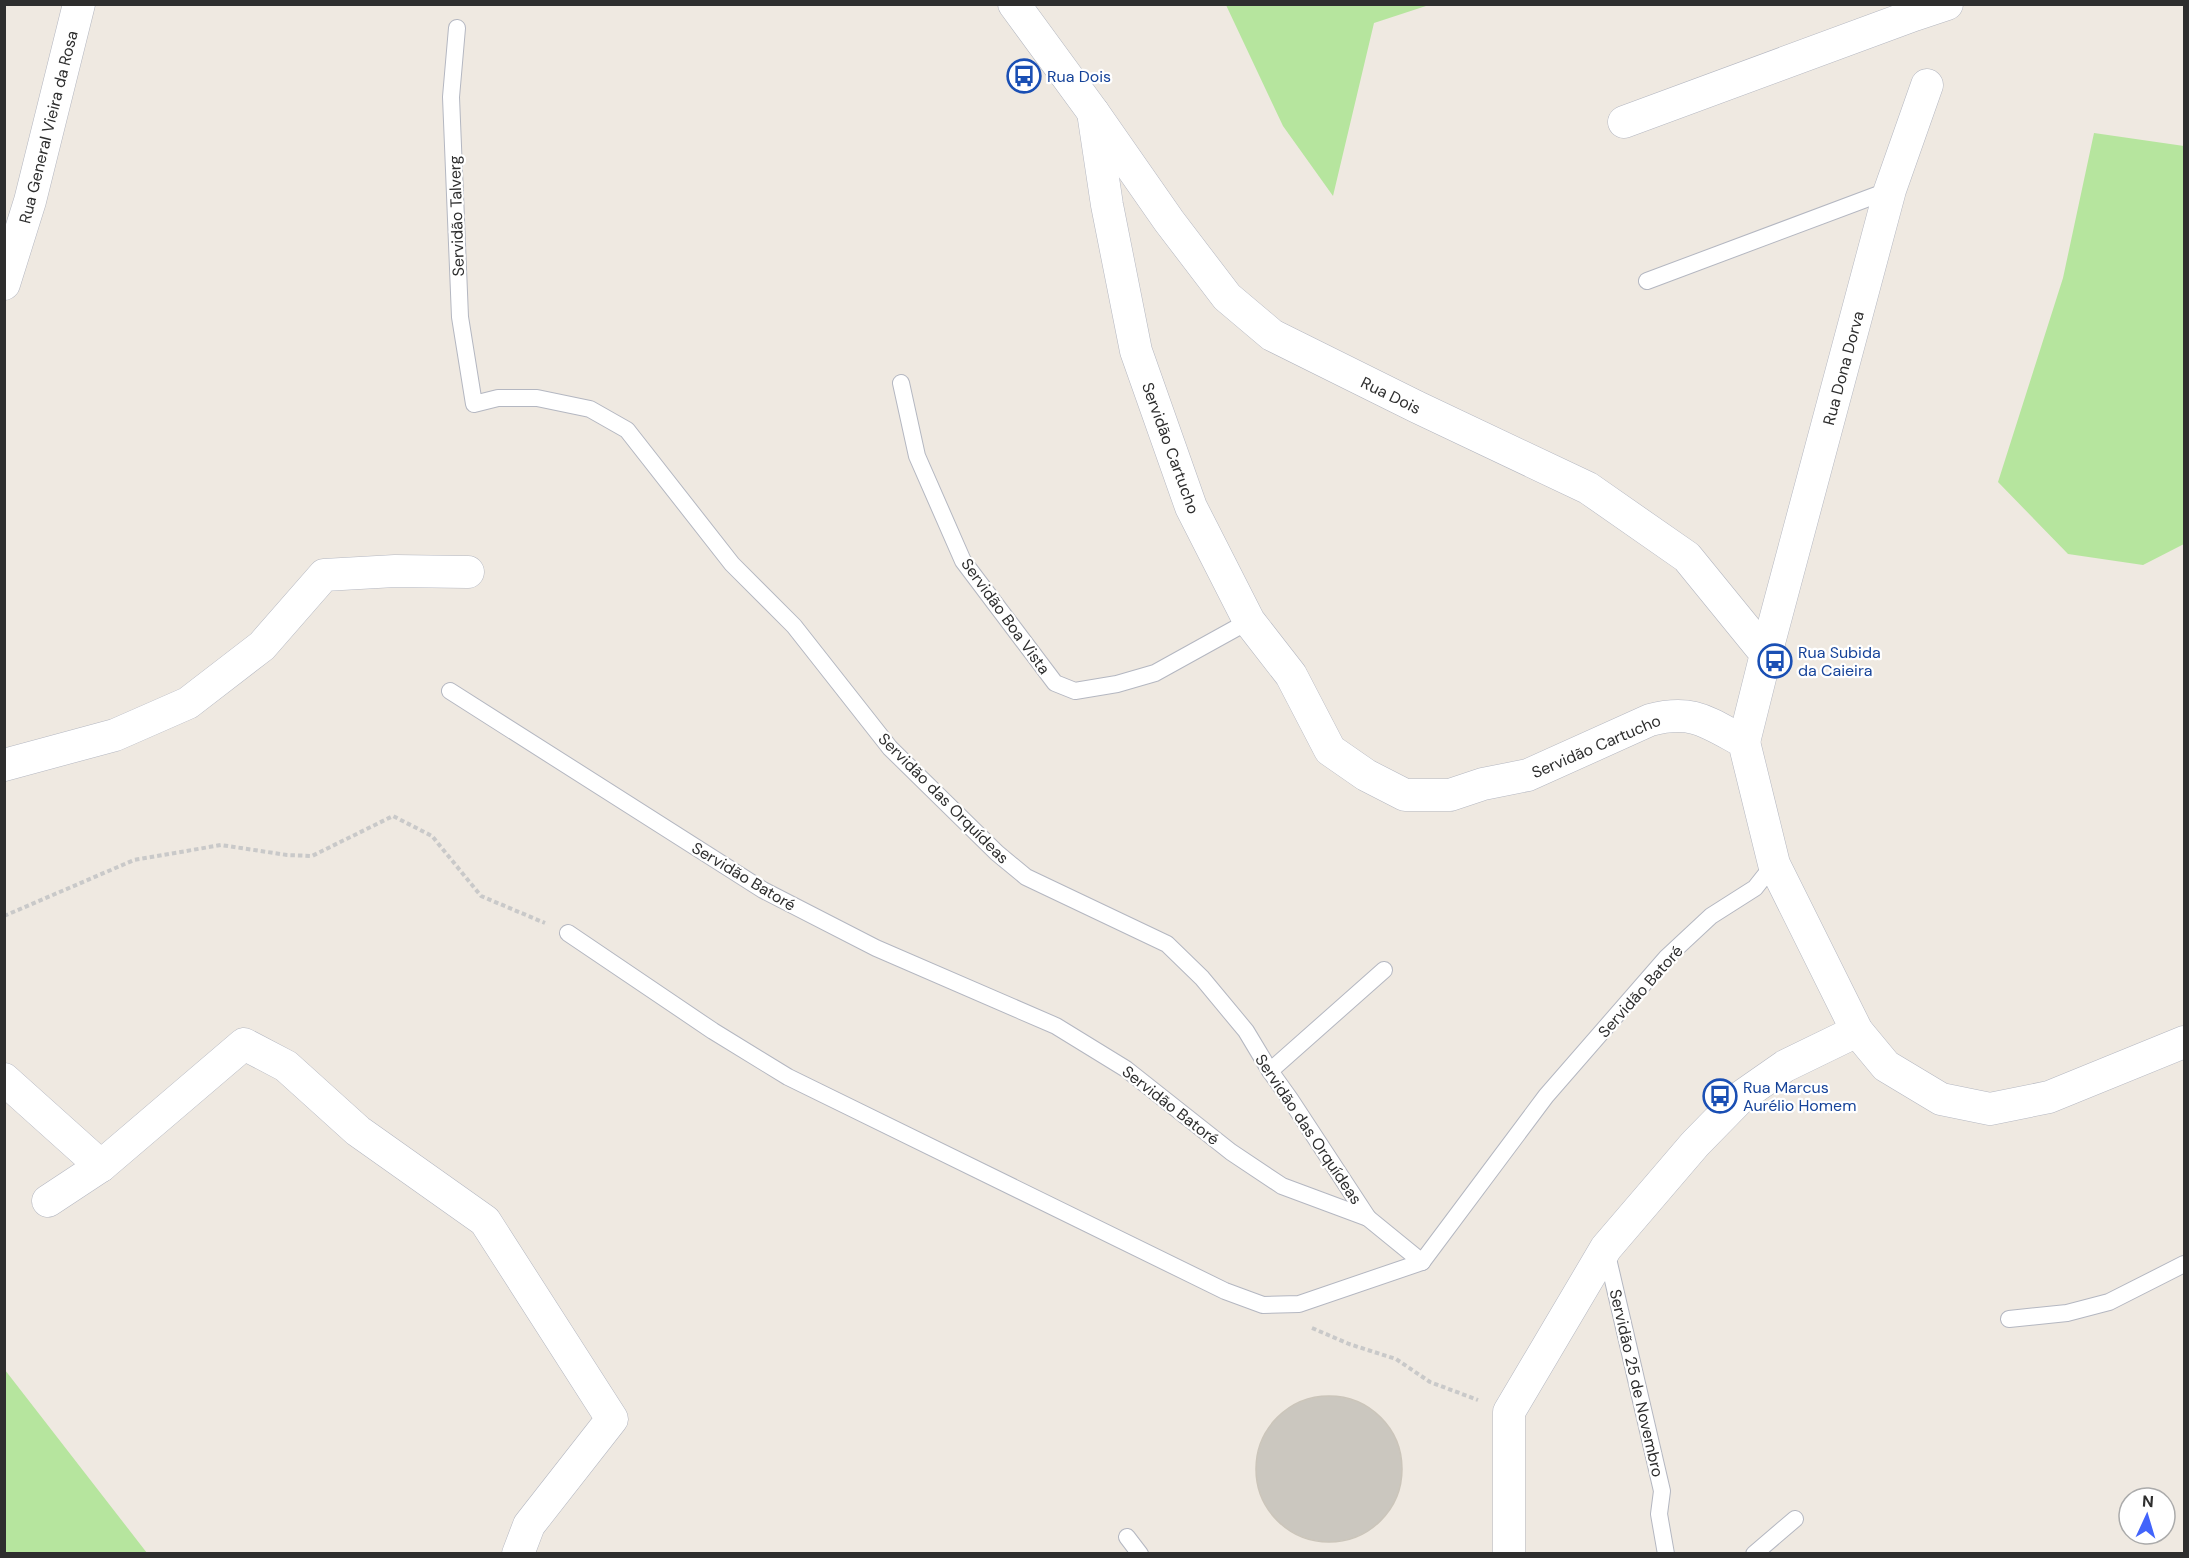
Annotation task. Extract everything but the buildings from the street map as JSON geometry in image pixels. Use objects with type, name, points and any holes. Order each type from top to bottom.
[{"type":"street","name":"Rua General Vieira da Rosa","points":[[4,284],[30,201],[79,4]]},
{"type":"street","name":"Rua Dois","points":[[1014,4],[1094,112],[1169,221],[1227,297],[1272,334],[1417,407],[1588,488],[1687,557],[1767,654]]},
{"type":"street","points":[[1624,122],[1912,10],[1947,4]]},
{"type":"street","name":"Rua Dona Dorva","points":[[1767,654],[1890,190],[1927,85]]},
{"type":"street","name":"Servidão Cartucho","points":[[1094,112],[1107,205],[1136,351],[1191,507],[1249,621],[1291,675],[1330,750],[1366,775],[1405,795],[1450,795],[1483,784],[1528,775],[1650,720],[1670,715],[1701,718],[1744,741]]},
{"type":"street","points":[[4,765],[116,735],[188,703],[262,646],[324,575],[395,571],[468,572]]},
{"type":"street","points":[[1767,654],[1744,741],[1774,864],[1857,1031],[1886,1066],[1941,1100],[1990,1109],[2049,1097],[2184,1042]]},
{"type":"street","points":[[1509,1554],[1509,1412],[1606,1248],[1695,1144],[1742,1096],[1785,1066],[1857,1031]]},
{"type":"street","points":[[48,1201],[100,1166],[244,1044],[285,1066],[358,1131],[485,1221],[612,1419],[529,1525],[518,1554]]},
{"type":"street","points":[[4,1079],[100,1166]]},
{"type":"lane","name":"Servidão Talverg","points":[[457,28],[452,97],[460,317],[474,404]]},
{"type":"lane","points":[[1647,281],[1890,190]]},
{"type":"lane","name":"Servidão Boa Vista","points":[[901,383],[918,456],[963,561],[1055,683],[1075,690],[1117,684],[1155,673],[1249,621]]},
{"type":"lane","name":"Servidão das Orquídeas","points":[[474,404],[498,398],[537,398],[590,409],[627,430],[732,564],[794,626],[890,748],[997,853],[1026,877],[1167,944],[1202,978],[1246,1031],[1269,1071],[1368,1218]]},
{"type":"lane","name":"Servidão Batoré","points":[[450,691],[763,890],[876,948],[1056,1026],[1126,1069],[1231,1152],[1282,1186],[1368,1218],[1422,1262],[1546,1096],[1667,957],[1711,916],[1755,888],[1774,864]]},
{"type":"lane","points":[[568,933],[713,1031],[788,1077],[1225,1291],[1263,1305],[1299,1304],[1422,1262]]},
{"type":"lane","points":[[1269,1071],[1384,970]]},
{"type":"lane","name":"Servidão 25 de Novembro","points":[[1606,1248],[1662,1491],[1659,1514],[1666,1554]]},
{"type":"lane","points":[[2009,1319],[2067,1313],[2109,1302],[2184,1264]]},
{"type":"lane","points":[[1754,1554],[1795,1519]]},
{"type":"lane","points":[[1127,1537],[1140,1554]]},
{"type":"path","points":[[4,916],[134,860],[221,844],[287,855],[312,856],[393,816],[432,836],[481,896],[568,933]]},
{"type":"path","points":[[1299,1304],[1312,1328],[1349,1344],[1396,1359],[1430,1382],[1509,1412]]},
{"type":"green space","points":[[1226,5],[1429,5],[1374,23],[1333,196],[1283,126]]},
{"type":"green space","points":[[2094,133],[2184,146],[2184,544],[2143,565],[2068,554],[1998,482],[2063,278]]},
{"type":"green space","points":[[5,1370],[147,1553],[5,1553]]},
{"type":"place","name":"Rua Dois","points":[[1024,76]]},
{"type":"place","name":"Rua Subida da Caieira","points":[[1775,661]]},
{"type":"place","name":"Rua Marcus Aurélio Homem","points":[[1720,1096]]}]
